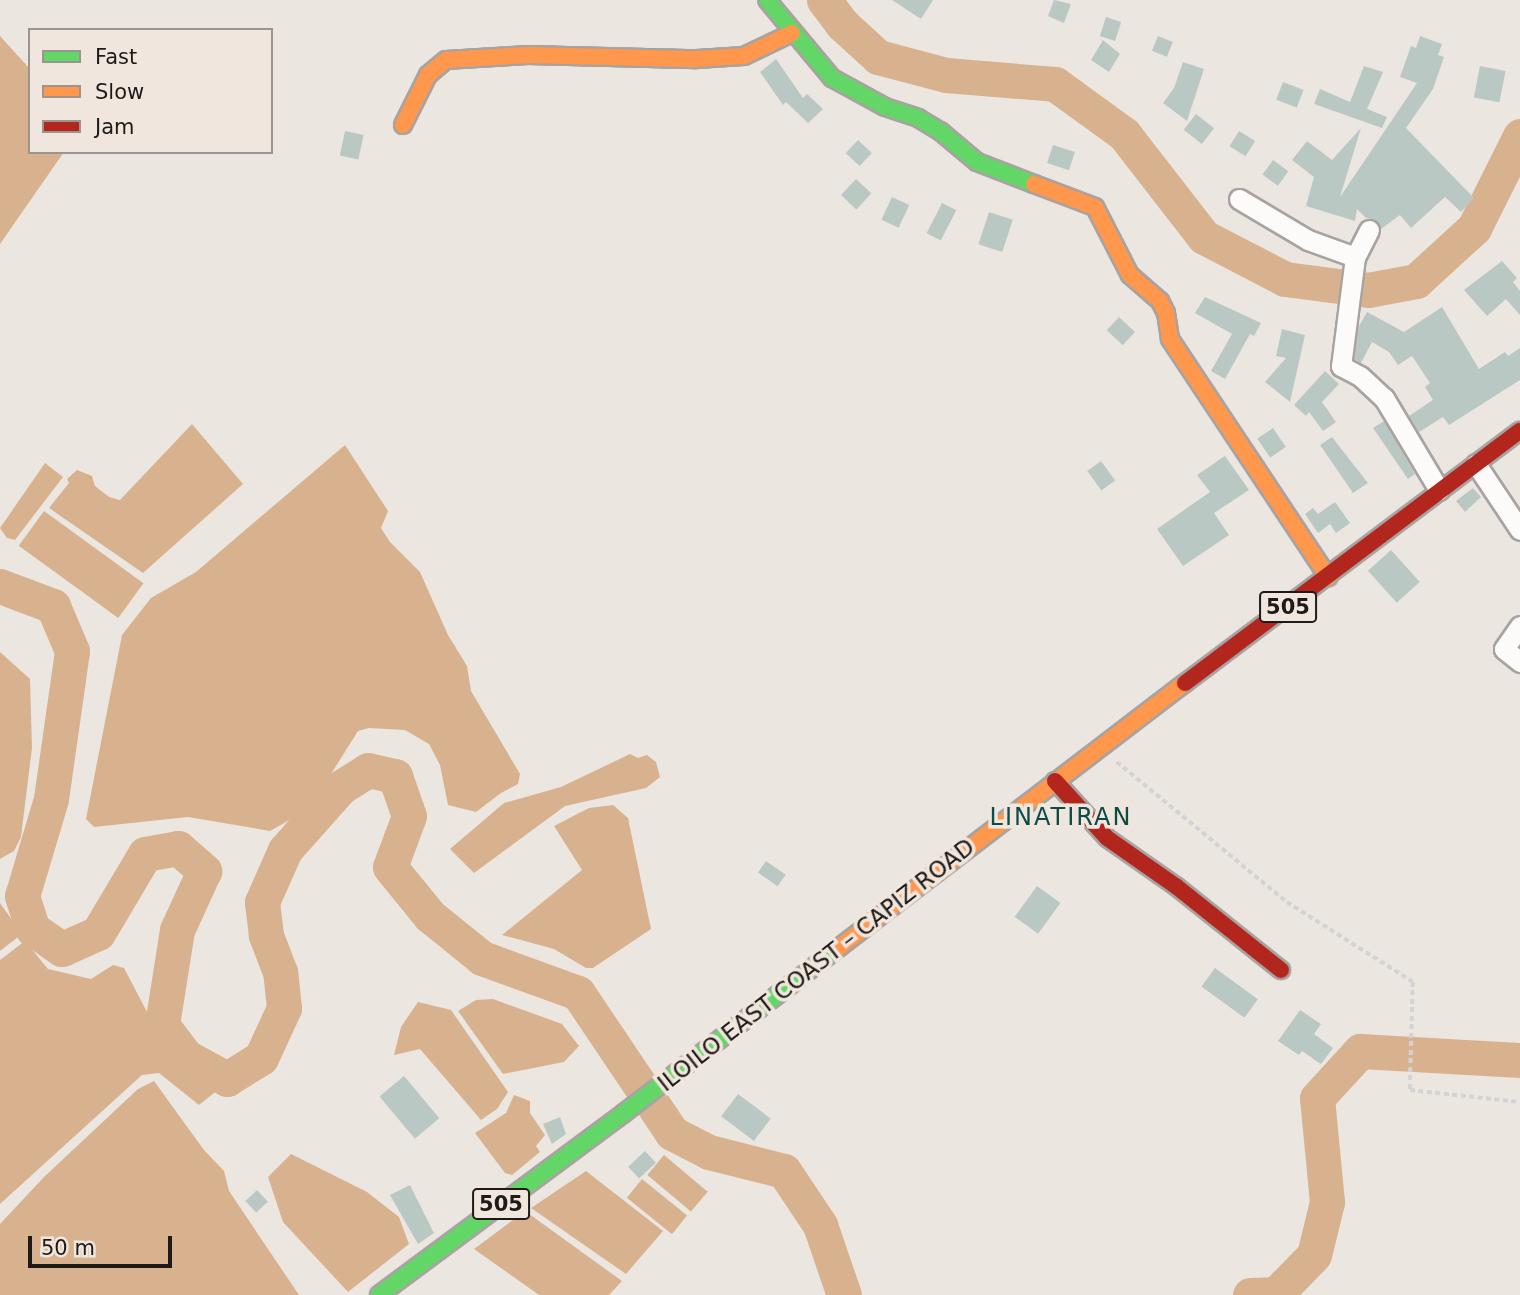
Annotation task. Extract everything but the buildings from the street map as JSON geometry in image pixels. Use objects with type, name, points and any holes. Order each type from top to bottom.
[{"type":"street","points":[[767,0],[832,78],[885,107],[918,118],[940,131],[977,162],[1096,207],[1130,275],[1160,301],[1166,313],[1170,339],[1328,577]]},
{"type":"street","points":[[403,125],[428,75],[446,60],[528,55],[697,59],[744,56],[792,33]]},
{"type":"street","points":[[1239,199],[1308,240],[1354,257]]},
{"type":"street","points":[[1369,230],[1354,257],[1341,366],[1360,376],[1384,398],[1439,490]]},
{"type":"street","name":"ILOILO EAST COAST – CAPIZ ROAD","points":[[379,1295],[624,1113],[1055,781],[1520,431]]},
{"type":"street","points":[[1476,464],[1520,530]]},
{"type":"street","points":[[1520,626],[1504,649],[1520,662]]},
{"type":"street","points":[[1055,781],[1107,838],[1177,887],[1281,970]]},
{"type":"path","points":[[1099,748],[1287,902],[1413,982],[1414,1024],[1410,1090],[1520,1101]]},
{"type":"shaded area","points":[[0,36],[28,67],[28,154],[63,154],[0,244]]},
{"type":"shaded area","points":[[192,424],[243,484],[143,573],[49,508],[69,483],[67,479],[77,470],[92,476],[95,486],[109,497],[120,500]]},
{"type":"shaded area","points":[[345,445],[388,511],[381,528],[390,542],[420,572],[448,635],[467,666],[471,691],[520,774],[518,784],[476,812],[448,805],[440,765],[429,744],[405,730],[369,728],[358,731],[309,809],[270,831],[188,817],[94,827],[86,819],[122,635],[151,598],[196,572]]},
{"type":"shaded area","points":[[45,463],[63,477],[15,540],[7,538],[0,528]]},
{"type":"shaded area","points":[[44,511],[144,583],[118,618],[19,546]]},
{"type":"shaded area","points":[[0,652],[30,679],[32,748],[21,837],[14,851],[0,859]]},
{"type":"shaded area","points":[[630,754],[638,758],[647,755],[656,762],[660,777],[646,788],[565,806],[474,873],[450,849],[504,803],[561,787]]},
{"type":"shaded area","points":[[613,805],[628,818],[651,929],[593,968],[586,968],[554,949],[502,935],[582,870],[554,826],[589,808]]},
{"type":"shaded area","points":[[0,903],[22,934],[0,951]]},
{"type":"shaded area","points":[[25,941],[48,969],[91,979],[113,965],[124,968],[170,1056],[219,1089],[199,1105],[159,1073],[142,1075],[0,1204],[0,960]]},
{"type":"shaded area","points":[[493,999],[562,1024],[579,1046],[564,1062],[503,1074],[458,1011],[476,1000]]},
{"type":"shaded area","points":[[418,1002],[451,1010],[508,1092],[497,1109],[481,1120],[420,1049],[394,1055],[401,1027]]},
{"type":"shaded area","points":[[154,1081],[204,1150],[224,1171],[229,1191],[299,1295],[0,1295],[0,1224],[44,1177],[138,1089]]},
{"type":"shaded area","points":[[514,1095],[530,1101],[530,1113],[545,1135],[536,1146],[540,1152],[512,1175],[505,1173],[475,1133],[506,1113]]},
{"type":"shaded area","points":[[291,1154],[367,1192],[399,1217],[409,1244],[348,1292],[283,1222],[268,1177]]},
{"type":"shaded area","points":[[664,1155],[708,1192],[691,1212],[647,1175]]},
{"type":"shaded area","points":[[586,1171],[663,1231],[626,1274],[531,1208]]},
{"type":"shaded area","points":[[642,1179],[687,1216],[672,1234],[627,1198]]},
{"type":"shaded area","points":[[525,1211],[622,1281],[609,1295],[539,1295],[474,1249]]},
{"type":"waterway","points":[[824,0],[842,24],[878,57],[946,75],[1055,84],[1124,134],[1204,237],[1285,279],[1368,290],[1416,281],[1474,228],[1520,136]]},
{"type":"waterway","points":[[0,586],[53,606],[72,651],[51,799],[22,896],[33,929],[62,949],[98,933],[145,854],[178,848],[204,871],[177,930],[162,1025],[185,1056],[227,1079],[261,1058],[284,1008],[280,972],[266,935],[262,902],[285,850],[341,787],[368,770],[395,776],[409,816],[390,867],[430,916],[482,958],[578,993],[672,1133],[709,1152],[784,1171],[820,1225],[844,1295]]},
{"type":"waterway","points":[[1250,1295],[1276,1294],[1314,1255],[1327,1202],[1317,1098],[1360,1051],[1520,1060]]},
{"type":"traffic: fast","points":[[767,0],[832,78],[885,107],[918,118],[940,131],[977,162],[1034,184]]},
{"type":"traffic: fast","points":[[379,1295],[624,1113],[837,949]]},
{"type":"traffic: slow","points":[[403,125],[428,75],[446,60],[528,55],[697,59],[744,56],[792,33]]},
{"type":"traffic: slow","points":[[1034,184],[1095,207],[1130,275],[1160,301],[1166,313],[1170,339],[1328,577]]},
{"type":"traffic: slow","points":[[837,949],[1185,683]]},
{"type":"traffic: jam","points":[[1185,683],[1520,431]]},
{"type":"traffic: jam","points":[[1055,781],[1107,838],[1177,887],[1281,970]]},
{"type":"district","name":"LINATIRAN","points":[[1061,818]]}]
